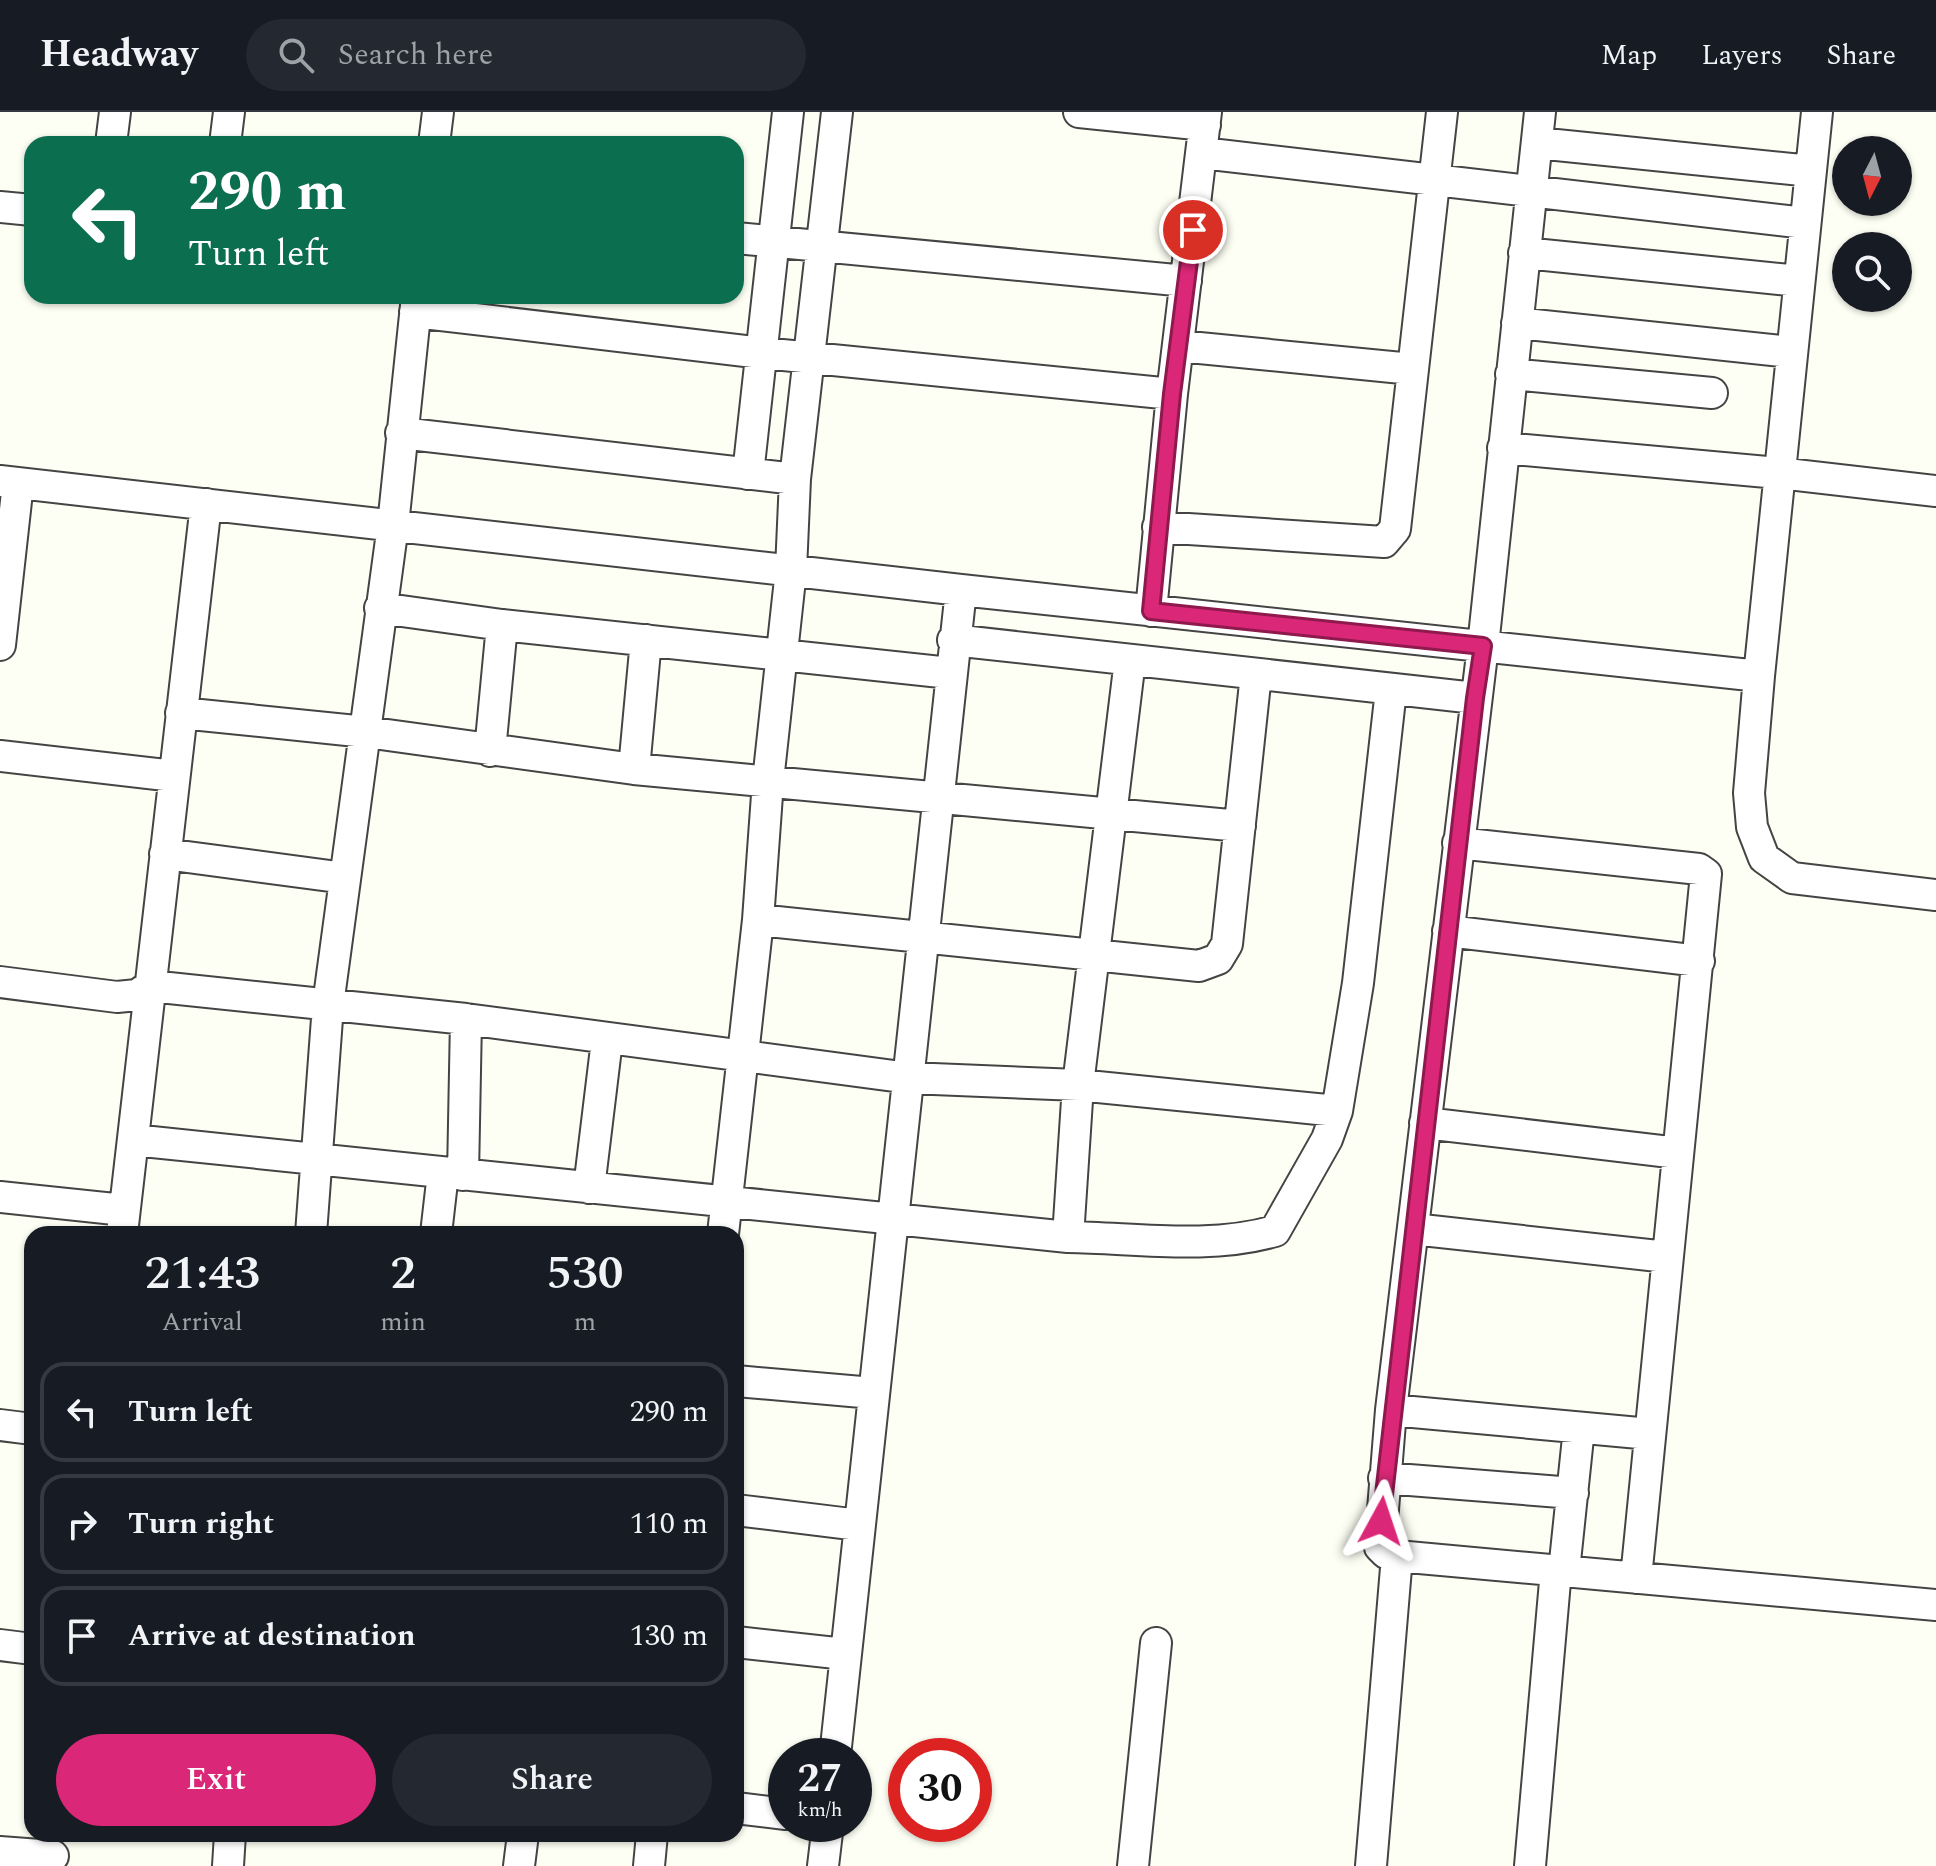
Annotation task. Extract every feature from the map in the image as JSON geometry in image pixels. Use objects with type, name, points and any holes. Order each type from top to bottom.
[{"type":"street","points":[[112,136],[115,112]]},
{"type":"street","points":[[226,136],[229,112]]},
{"type":"street","points":[[435,136],[438,112]]},
{"type":"street","points":[[748,474],[788,112]]},
{"type":"street","points":[[724,1226],[758,920],[768,781],[791,570],[795,479],[837,112]]},
{"type":"street","points":[[1079,112],[1204,130],[1433,181],[1805,223]]},
{"type":"street","points":[[1158,527],[1384,542],[1395,529],[1442,112]]},
{"type":"street","points":[[1540,112],[1483,646],[1391,1410],[1379,1543],[1382,1551],[1397,1556],[1936,1605]]},
{"type":"street","points":[[1817,112],[1759,676],[1749,793],[1752,827],[1764,858],[1792,878],[1936,895]]},
{"type":"street","points":[[1151,611],[1172,394],[1204,130]]},
{"type":"street","points":[[1537,143],[1811,171]]},
{"type":"street","points":[[0,207],[24,209]]},
{"type":"street","points":[[744,239],[1186,281]]},
{"type":"street","points":[[1524,253],[1799,281]]},
{"type":"street","points":[[311,1226],[328,1005],[393,525],[416,304],[762,353],[1172,394]]},
{"type":"street","points":[[1517,323],[1791,352]]},
{"type":"street","points":[[1179,346],[1412,369]]},
{"type":"street","points":[[1511,374],[1712,393]]},
{"type":"street","points":[[401,433],[795,479]]},
{"type":"street","points":[[1503,448],[1936,491]]},
{"type":"street","points":[[0,645],[9,482],[961,590],[1759,676]]},
{"type":"street","points":[[0,1197],[123,1222],[206,504]]},
{"type":"street","points":[[837,1738],[953,640],[961,590]]},
{"type":"street","points":[[380,608],[502,625],[950,673]]},
{"type":"street","points":[[490,751],[502,625]]},
{"type":"street","points":[[634,769],[646,640]]},
{"type":"street","points":[[953,640],[1475,698]]},
{"type":"street","points":[[1068,1237],[1078,1085],[1130,660]]},
{"type":"street","points":[[758,920],[1199,966],[1218,959],[1227,944],[1256,674]]},
{"type":"street","points":[[133,1140],[1068,1237],[1183,1242],[1246,1240],[1275,1231],[1327,1139],[1337,1111],[1358,983],[1391,690]]},
{"type":"street","points":[[181,713],[366,732],[634,769],[1240,826]]},
{"type":"street","points":[[0,756],[174,776]]},
{"type":"street","points":[[1458,843],[1699,869],[1706,874],[1636,1578]]},
{"type":"street","points":[[165,854],[345,878]]},
{"type":"street","points":[[1448,931],[1699,961]]},
{"type":"street","points":[[0,982],[117,997],[137,995],[150,986],[466,1019],[909,1078],[1078,1085],[1337,1111]]},
{"type":"street","points":[[438,1226],[453,1174],[466,1019]]},
{"type":"street","points":[[589,1188],[607,1040]]},
{"type":"street","points":[[1425,1123],[1678,1153]]},
{"type":"street","points":[[1413,1229],[1667,1257]]},
{"type":"street","points":[[744,1382],[873,1393]]},
{"type":"street","points":[[1391,1410],[1650,1434]]},
{"type":"street","points":[[0,1425],[24,1428]]},
{"type":"street","points":[[1530,1866],[1560,1570],[1573,1493],[1579,1428]]},
{"type":"street","points":[[1384,1478],[1573,1493]]},
{"type":"street","points":[[744,1511],[859,1525]]},
{"type":"street","points":[[1371,1866],[1397,1556]]},
{"type":"street","points":[[744,1643],[845,1654]]},
{"type":"street","points":[[1133,1866],[1156,1643]]},
{"type":"street","points":[[0,1645],[24,1648]]},
{"type":"street","points":[[744,1809],[768,1812]]},
{"type":"street","points":[[228,1866],[230,1842]]},
{"type":"street","points":[[519,1866],[522,1842]]},
{"type":"street","points":[[649,1866],[651,1842]]},
{"type":"street","points":[[823,1866],[826,1842]]},
{"type":"street","points":[[0,1852],[54,1852]]},
{"type":"route","points":[[1193,230],[1172,394],[1151,611],[1483,646],[1395,1380],[1381,1521]]}]
